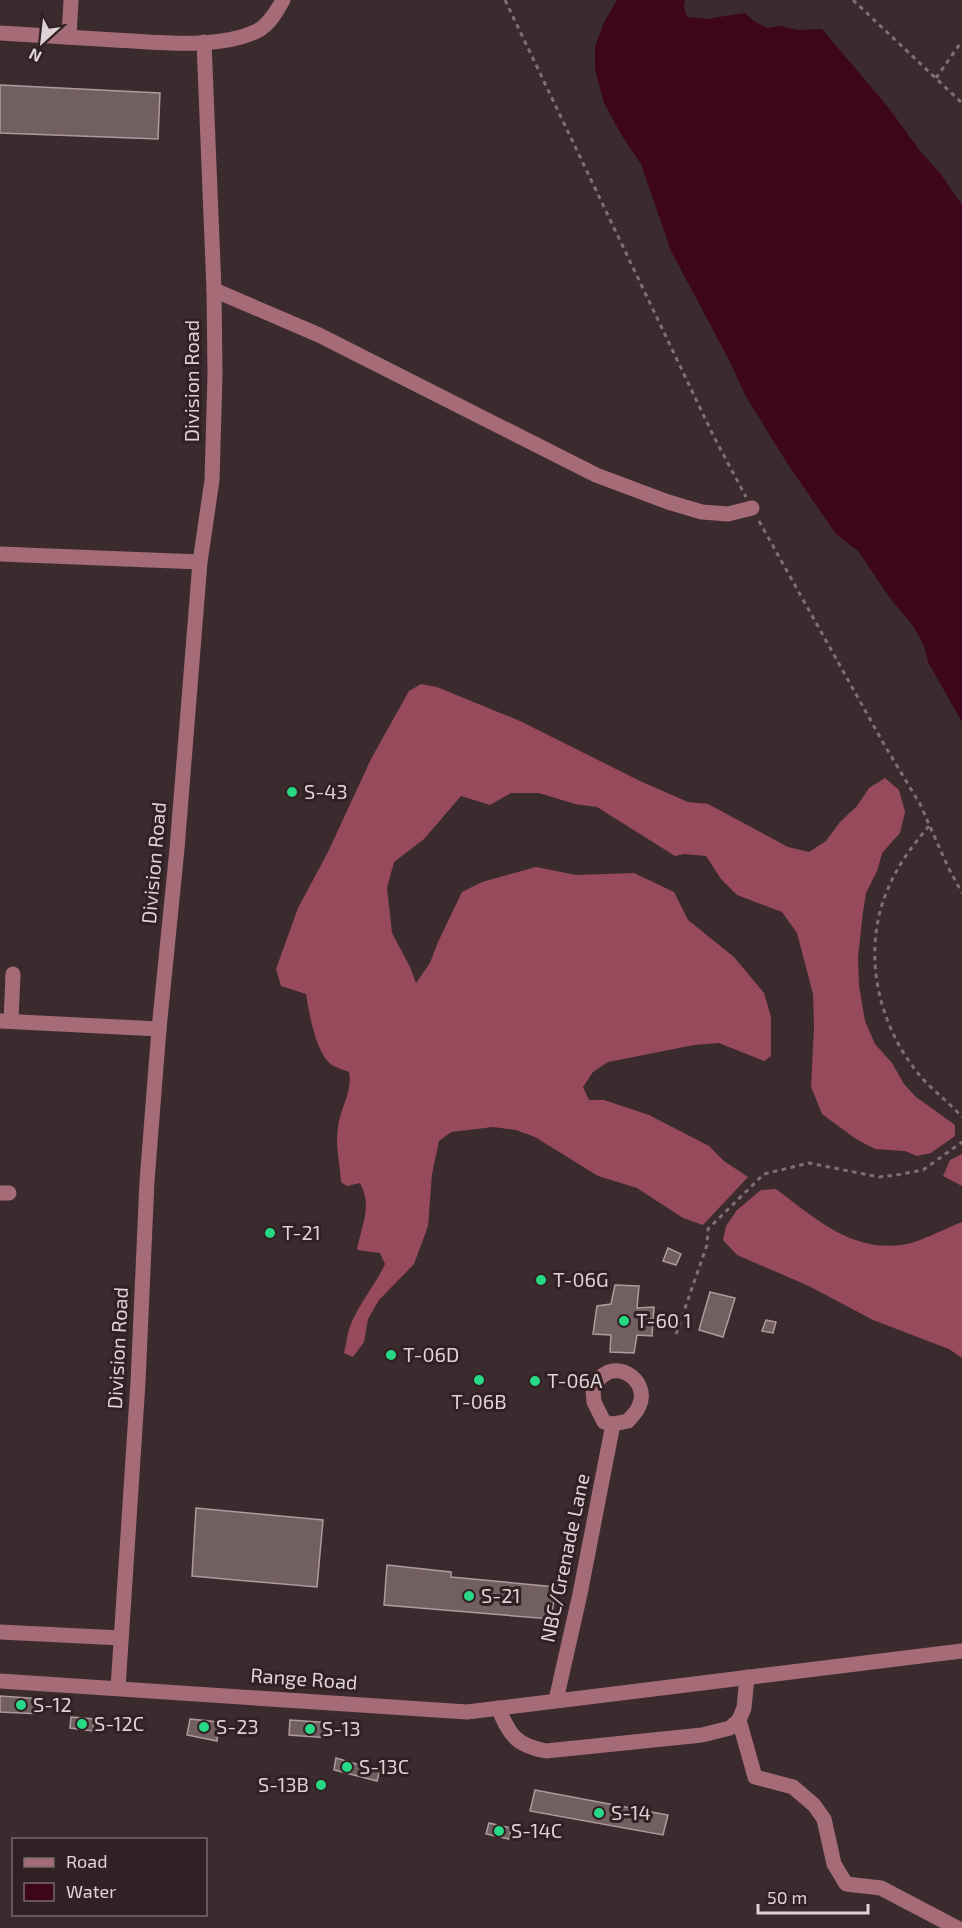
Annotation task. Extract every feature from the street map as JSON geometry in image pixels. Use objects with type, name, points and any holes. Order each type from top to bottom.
[{"type":"street","points":[[69,37],[70,0]]},
{"type":"street","points":[[0,33],[162,43],[239,38],[260,30],[276,14],[283,0]]},
{"type":"street","name":"Division Road","points":[[118,1688],[138,1382],[147,1181],[200,562],[212,480],[215,375],[214,290],[204,42]]},
{"type":"street","points":[[214,290],[319,335],[596,475],[702,512],[728,514],[752,508]]},
{"type":"street","points":[[0,554],[200,562]]},
{"type":"street","points":[[14,974],[5,1021],[159,1029]]},
{"type":"street","name":"NBC/Grenade Lane","points":[[556,1700],[580,1594],[613,1424]]},
{"type":"street","points":[[0,1632],[121,1638]]},
{"type":"street","name":"Range Road","points":[[0,1681],[467,1712],[962,1651]]},
{"type":"street","points":[[498,1708],[508,1730],[516,1740],[529,1748],[546,1751],[702,1735],[730,1728],[739,1720],[744,1708],[747,1677]]},
{"type":"street","points":[[739,1720],[754,1777],[793,1787],[814,1804],[824,1819],[834,1864],[846,1884],[881,1888],[957,1928]]},
{"type":"path","points":[[505,0],[714,437],[885,746],[920,804],[962,893]]},
{"type":"path","points":[[853,0],[962,103]]},
{"type":"path","points":[[936,78],[962,40]]},
{"type":"path","points":[[929,825],[906,854],[887,891],[877,929],[875,967],[881,1005],[901,1049],[917,1073],[962,1118]]},
{"type":"path","points":[[676,1334],[707,1245],[707,1231],[764,1174],[809,1163],[879,1178],[923,1170],[962,1142]]},
{"type":"shaded area","points":[[421,684],[437,687],[520,721],[640,781],[688,802],[708,804],[788,847],[809,852],[826,841],[840,822],[857,806],[869,788],[885,778],[899,790],[905,812],[900,833],[882,853],[877,871],[866,893],[858,957],[859,986],[865,1021],[875,1044],[892,1063],[904,1084],[916,1097],[955,1125],[955,1136],[931,1153],[917,1156],[905,1151],[875,1149],[856,1139],[822,1114],[811,1087],[813,994],[797,933],[782,912],[737,895],[721,879],[706,856],[684,854],[675,856],[597,807],[575,804],[539,793],[511,793],[490,805],[461,796],[424,839],[394,862],[387,888],[392,933],[416,983],[430,963],[462,892],[482,882],[536,867],[576,875],[634,873],[674,892],[688,920],[734,957],[764,993],[771,1017],[771,1056],[764,1061],[719,1043],[694,1045],[608,1062],[593,1072],[583,1087],[589,1100],[604,1100],[649,1115],[709,1146],[724,1161],[748,1177],[703,1225],[683,1218],[637,1188],[598,1176],[535,1137],[516,1130],[493,1127],[451,1132],[439,1141],[432,1174],[428,1226],[414,1264],[379,1300],[368,1319],[364,1342],[353,1357],[344,1353],[352,1321],[385,1264],[380,1253],[357,1250],[365,1217],[366,1200],[360,1183],[347,1186],[341,1182],[337,1134],[348,1093],[349,1072],[326,1060],[314,1032],[306,994],[281,986],[276,969],[298,908],[328,852],[371,759],[409,691]]},
{"type":"shaded area","points":[[962,1154],[962,1186],[943,1176],[950,1160]]},
{"type":"shaded area","points":[[776,1189],[836,1231],[869,1244],[888,1246],[907,1244],[962,1222],[962,1358],[949,1349],[873,1320],[809,1286],[737,1255],[723,1240],[726,1226],[737,1210],[761,1190]]},
{"type":"water","points":[[617,0],[685,0],[684,7],[687,17],[706,19],[745,13],[767,28],[780,26],[798,30],[822,29],[888,107],[962,205],[962,722],[928,662],[924,646],[914,627],[890,598],[858,551],[836,534],[787,463],[745,395],[671,251],[641,164],[604,103],[595,69],[595,47],[604,22]]},
{"type":"building","points":[[0,85],[160,93],[158,139],[0,133]]},
{"type":"building","points":[[668,1248],[681,1254],[676,1265],[663,1261]]},
{"type":"building","name":"T-60 1","points":[[615,1285],[639,1286],[637,1308],[654,1307],[652,1336],[637,1335],[634,1353],[610,1352],[611,1335],[593,1334],[597,1306],[611,1304]]},
{"type":"building","points":[[710,1292],[735,1298],[723,1337],[699,1330]]},
{"type":"building","points":[[766,1320],[776,1322],[773,1333],[762,1331]]},
{"type":"building","points":[[196,1508],[323,1520],[317,1587],[192,1576]]},
{"type":"building","name":"S-21","points":[[387,1565],[451,1572],[451,1577],[556,1587],[551,1619],[384,1605]]},
{"type":"building","name":"S-12","points":[[0,1696],[42,1699],[41,1714],[0,1712]]},
{"type":"building","name":"S-12C","points":[[71,1717],[94,1719],[93,1731],[70,1728]]},
{"type":"building","name":"S-23","points":[[190,1719],[219,1722],[217,1741],[187,1735]]},
{"type":"building","name":"S-13","points":[[290,1720],[332,1723],[330,1738],[289,1735]]},
{"type":"building","points":[[336,1758],[380,1771],[377,1781],[334,1770]]},
{"type":"building","name":"S-14","points":[[535,1790],[668,1815],[663,1835],[530,1811]]},
{"type":"building","name":"S-14C","points":[[489,1823],[511,1828],[509,1839],[486,1834]]},
{"type":"place","name":"S-43","points":[[292,792]]},
{"type":"place","name":"T-21","points":[[270,1233]]},
{"type":"place","name":"T-06G","points":[[541,1280]]},
{"type":"place","name":"T-60 1","points":[[624,1321]]},
{"type":"place","name":"T-06D","points":[[391,1355]]},
{"type":"place","name":"T-06B","points":[[479,1380]]},
{"type":"place","name":"T-06A","points":[[535,1381]]},
{"type":"place","name":"S-21","points":[[469,1596]]},
{"type":"place","name":"S-12","points":[[21,1705]]},
{"type":"place","name":"S-12C","points":[[82,1724]]},
{"type":"place","name":"S-23","points":[[204,1727]]},
{"type":"place","name":"S-13","points":[[310,1729]]},
{"type":"place","name":"S-13C","points":[[347,1767]]},
{"type":"place","name":"S-13B","points":[[321,1785]]},
{"type":"place","name":"S-14","points":[[599,1813]]},
{"type":"place","name":"S-14C","points":[[499,1831]]}]
